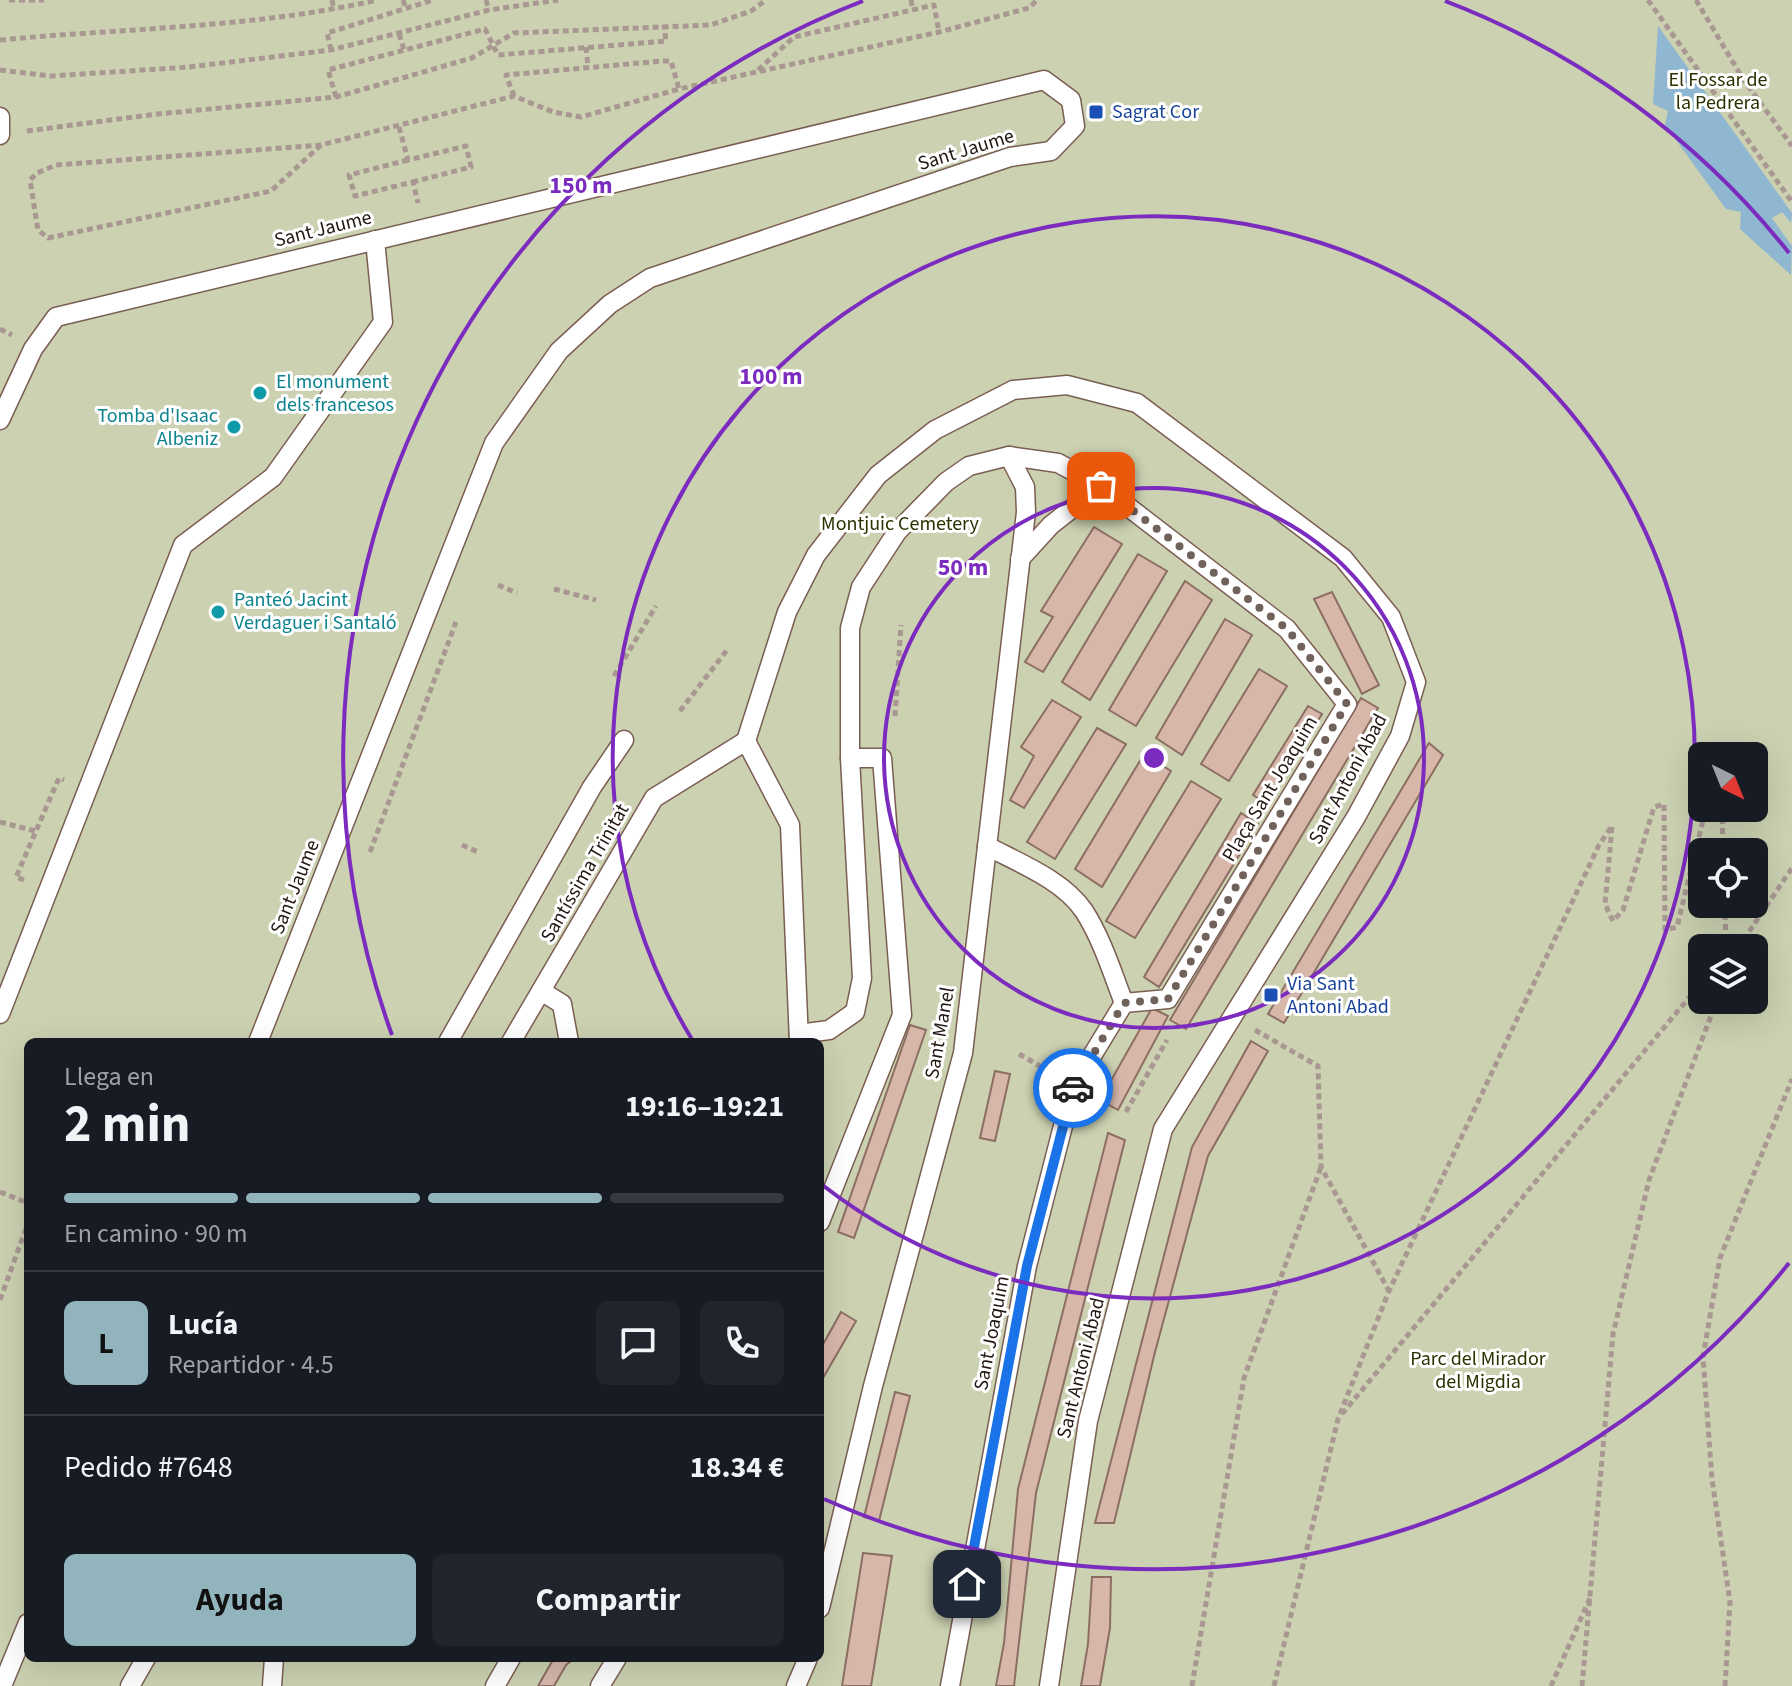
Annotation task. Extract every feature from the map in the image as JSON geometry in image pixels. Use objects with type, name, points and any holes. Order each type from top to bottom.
[{"type":"lane","name":"Sant Jaume","points":[[0,420],[33,349],[56,317],[1044,80],[1071,100],[1075,126],[1051,151],[1010,157],[650,278],[610,304],[559,351],[494,443],[260,1038]]},
{"type":"lane","points":[[0,1014],[183,545],[273,477],[383,322],[375,240]]},
{"type":"lane","name":"Sant Antoni Abad","points":[[746,741],[787,612],[801,583],[816,555],[878,475],[935,430],[1013,390],[1067,385],[1137,403],[1343,558],[1391,617],[1416,682],[1400,736],[1363,804],[1163,1129],[1088,1421],[1049,1686]]},
{"type":"lane","points":[[746,741],[790,825],[799,1038],[829,1030],[855,1012],[862,978],[850,758],[850,628],[861,587],[897,532],[946,482],[969,466],[1009,456]]},
{"type":"lane","name":"Plaça Sant Joaquim","points":[[1009,456],[1058,463],[1101,486],[1287,629],[1347,704],[1168,999],[1124,1003]]},
{"type":"lane","name":"Sant Manel","points":[[824,1591],[873,1386],[963,1053],[1020,559],[1025,487],[1009,456]]},
{"type":"lane","points":[[1020,559],[1051,525],[1101,486]]},
{"type":"lane","points":[[450,1038],[592,787],[624,740]]},
{"type":"lane","name":"Santíssima Trinitat","points":[[513,1038],[654,798],[746,741]]},
{"type":"lane","points":[[824,1212],[902,1015],[882,758],[850,758]]},
{"type":"lane","points":[[987,846],[1046,878],[1083,909],[1124,1003]]},
{"type":"lane","points":[[541,991],[562,1004],[568,1038]]},
{"type":"lane","name":"Sant Joaquim","points":[[950,1686],[1031,1251],[1073,1087],[1124,1003]]},
{"type":"lane","points":[[2,1684],[24,1632]]},
{"type":"lane","points":[[130,1686],[141,1662]]},
{"type":"lane","points":[[272,1686],[274,1662]]},
{"type":"lane","points":[[495,1686],[509,1662]]},
{"type":"lane","points":[[600,1686],[615,1662]]},
{"type":"lane","points":[[796,1686],[806,1662]]},
{"type":"path","points":[[9,0],[44,0]]},
{"type":"path","points":[[332,0],[334,10]]},
{"type":"path","points":[[0,40],[250,20],[334,10],[377,0]]},
{"type":"path","points":[[403,0],[406,9]]},
{"type":"path","points":[[331,50],[327,33],[433,0]]},
{"type":"path","points":[[486,0],[489,10]]},
{"type":"path","points":[[0,70],[51,76],[189,67],[331,50],[489,10],[558,0]]},
{"type":"path","points":[[1,129],[336,97],[472,58],[514,33],[711,25],[751,11],[766,0]]},
{"type":"path","points":[[911,0],[913,10]]},
{"type":"path","points":[[321,145],[271,191],[48,238],[38,230],[30,180],[37,173],[56,165],[321,145],[514,96],[553,112],[581,117],[679,89],[939,32],[1029,8],[1037,0]]},
{"type":"path","points":[[1648,0],[1792,202]]},
{"type":"path","points":[[1696,0],[1743,79],[1792,146]]},
{"type":"path","points":[[756,71],[794,37],[934,5],[939,32]]},
{"type":"path","points":[[336,97],[328,70],[485,29],[498,55],[666,41],[664,25]]},
{"type":"path","points":[[399,34],[404,50]]},
{"type":"path","points":[[586,47],[588,67]]},
{"type":"path","points":[[514,96],[506,75],[671,61],[679,89]]},
{"type":"path","points":[[399,127],[408,160]]},
{"type":"path","points":[[466,146],[471,167],[355,196],[349,175],[408,160],[466,146]]},
{"type":"path","points":[[413,182],[418,203]]},
{"type":"path","points":[[498,585],[517,593]]},
{"type":"path","points":[[554,589],[596,600]]},
{"type":"path","points":[[614,676],[656,606]]},
{"type":"path","points":[[370,852],[458,616]]},
{"type":"path","points":[[895,716],[901,625]]},
{"type":"path","points":[[680,711],[727,650]]},
{"type":"path","points":[[21,867],[52,792]]},
{"type":"path","points":[[1274,1686],[1338,1419],[1389,1291],[1599,845],[1612,826],[1605,904],[1613,921],[1623,910],[1654,807],[1664,804],[1665,930],[1677,927],[1703,822]]},
{"type":"path","points":[[0,822],[35,831]]},
{"type":"path","points":[[462,845],[478,852]]},
{"type":"path","points":[[1747,934],[1792,868]]},
{"type":"path","points":[[1338,1419],[1688,999]]},
{"type":"path","points":[[1582,1686],[1592,1594],[1602,1430],[1613,1334],[1649,1180],[1712,1014]]},
{"type":"path","points":[[1192,1686],[1244,1378],[1321,1167],[1318,1066],[1233,1017]]},
{"type":"path","points":[[1126,1112],[1167,1040]]},
{"type":"path","points":[[1019,1054],[1056,1076]]},
{"type":"path","points":[[1725,1686],[1730,1602],[1712,1479],[1703,1357],[1720,1258],[1792,1079]]},
{"type":"path","points":[[1321,1167],[1389,1291]]},
{"type":"path","points":[[0,1192],[24,1201]]},
{"type":"path","points":[[0,1300],[24,1234]]},
{"type":"path","points":[[1551,1686],[1592,1594]]},
{"type":"green space","name":"Montjuic Cemetery","points":[[0,0],[1792,0],[1792,1686],[0,1686]]},
{"type":"water","points":[[1658,26],[1792,213],[1791,223],[1782,212],[1772,218],[1792,246],[1791,275],[1740,229],[1741,212],[1726,209],[1665,125],[1668,111],[1653,104]]},
{"type":"building","points":[[1094,527],[1122,544],[1043,672],[1025,662],[1053,617],[1041,611]]},
{"type":"building","points":[[1138,554],[1167,571],[1090,700],[1062,682]]},
{"type":"building","points":[[1185,581],[1212,600],[1136,726],[1109,710]]},
{"type":"building","points":[[1332,592],[1379,685],[1362,694],[1314,599]]},
{"type":"building","points":[[1225,619],[1252,635],[1182,755],[1156,738]]},
{"type":"building","points":[[1259,669],[1287,686],[1229,781],[1201,764]]},
{"type":"building","points":[[1361,698],[1378,708],[1186,1029],[1170,1020]]},
{"type":"building","points":[[1052,700],[1081,717],[1024,808],[1010,800],[1034,756],[1021,747]]},
{"type":"building","points":[[1308,706],[1322,714],[1267,804],[1253,795]]},
{"type":"building","points":[[1097,728],[1126,744],[1055,859],[1027,842]]},
{"type":"building","points":[[1429,743],[1443,755],[1284,1023],[1268,1014]]},
{"type":"building","points":[[1144,754],[1171,771],[1102,887],[1075,869]]},
{"type":"building","points":[[1191,781],[1221,799],[1135,938],[1106,921]]},
{"type":"building","points":[[1241,813],[1258,824],[1159,987],[1144,977]]},
{"type":"building","points":[[1152,1008],[1168,1016],[1118,1110],[1100,1100]]},
{"type":"building","points":[[910,1025],[926,1030],[854,1238],[838,1232]]},
{"type":"building","points":[[1251,1041],[1268,1051],[1208,1156],[1155,1352],[1114,1523],[1095,1523],[1192,1147]]},
{"type":"building","points":[[995,1071],[1010,1074],[995,1141],[980,1138]]},
{"type":"building","points":[[1108,1133],[1125,1140],[1036,1493],[1014,1686],[996,1686],[1004,1643],[1018,1489]]},
{"type":"building","points":[[841,1312],[856,1321],[824,1376],[824,1343]]},
{"type":"building","points":[[895,1392],[910,1396],[879,1521],[864,1517]]},
{"type":"building","points":[[863,1553],[892,1556],[871,1686],[842,1686]]},
{"type":"building","points":[[1092,1577],[1111,1577],[1110,1628],[1100,1686],[1081,1686],[1088,1644]]},
{"type":"building","points":[[552,1662],[570,1662],[554,1686],[538,1686]]},
{"type":"way so far","points":[[1073,1088],[1124,1003],[1168,999],[1347,704],[1287,629],[1101,486]]},
{"type":"place","name":"Sagrat Cor","points":[[1096,112]]},
{"type":"place","name":"El monument dels francesos","points":[[260,393]]},
{"type":"place","name":"Tomba d'Isaac Albeniz","points":[[234,427]]},
{"type":"place","name":"Panteó Jacint Verdaguer i Santaló","points":[[218,612]]},
{"type":"place","name":"Via Sant Antoni Abad","points":[[1271,995]]},
{"type":"route","points":[[967,1584],[1027,1266],[1073,1088]]},
{"type":"park label","name":"El Fossar de la Pedrera","points":[[1718,92]]},
{"type":"park label","name":"Parc del Mirador del Migdia","points":[[1478,1370]]}]
